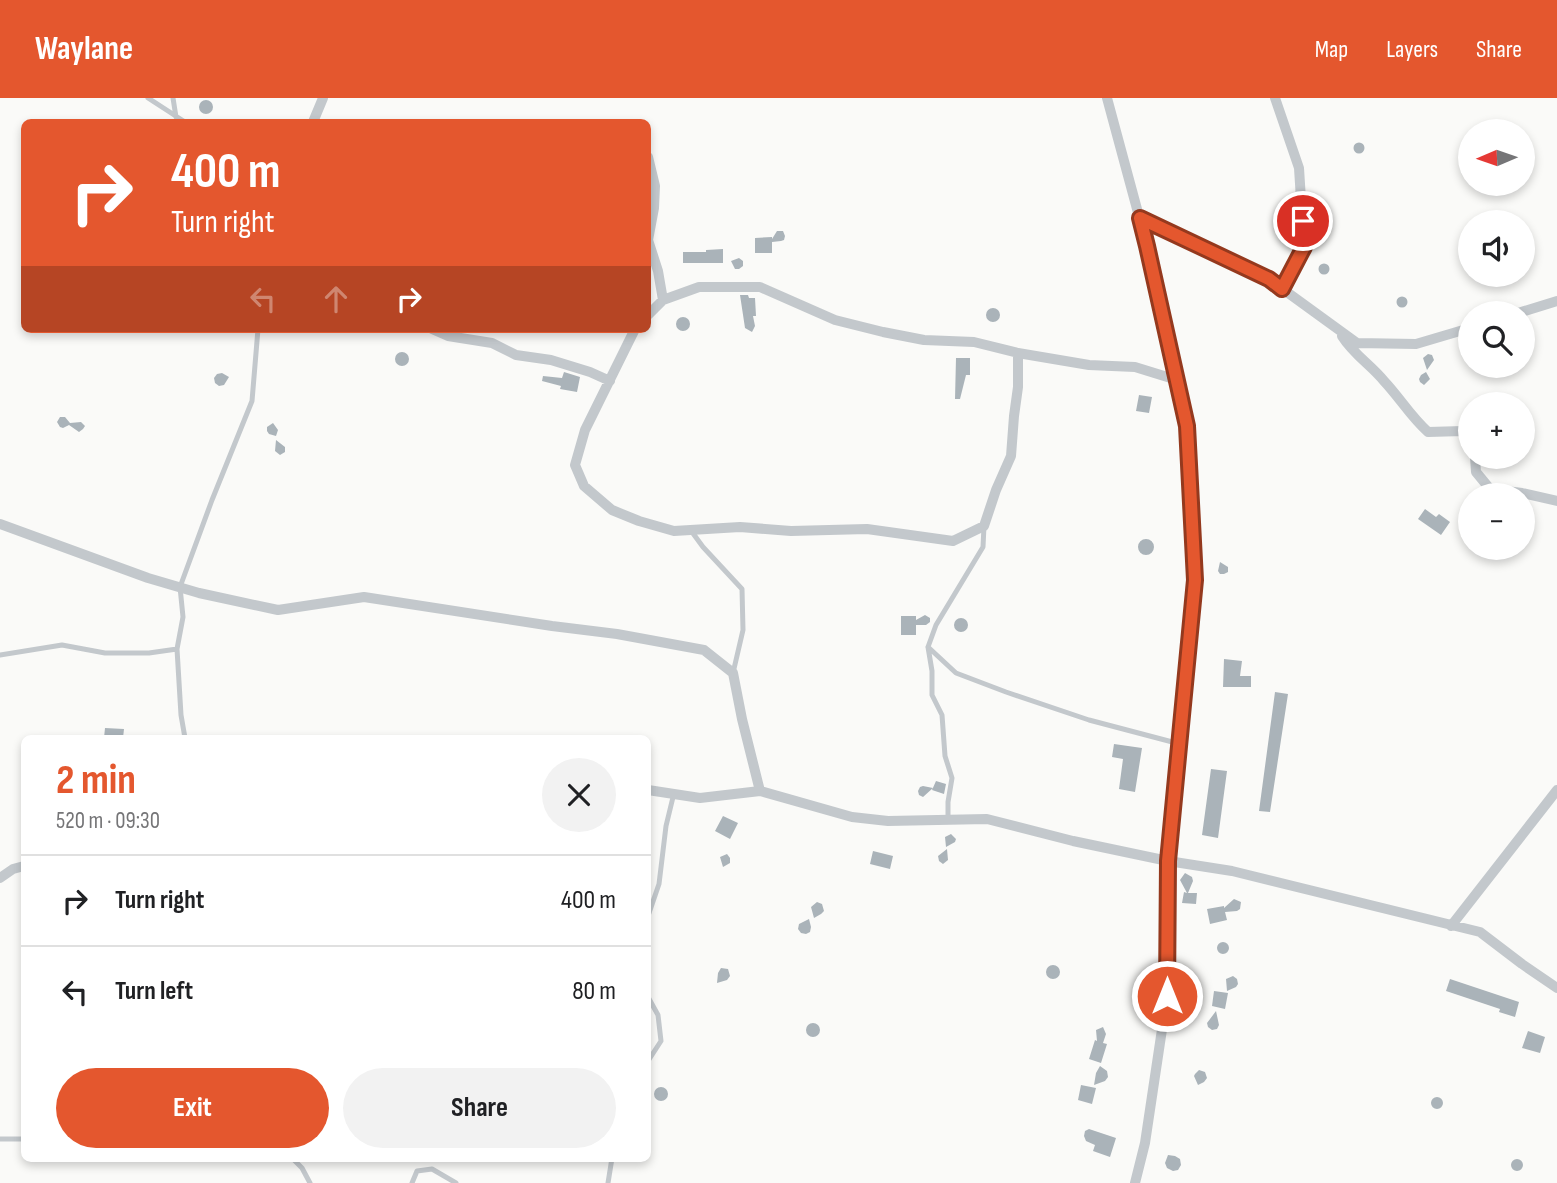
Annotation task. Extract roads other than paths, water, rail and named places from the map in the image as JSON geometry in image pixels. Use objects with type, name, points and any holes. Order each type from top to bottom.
[{"type":"street","points":[[314,119],[323,98]]},
{"type":"street","points":[[1107,98],[1140,218],[1187,426],[1195,580],[1168,861],[1167,996],[1145,1143],[1135,1183]]},
{"type":"street","points":[[1275,98],[1299,168],[1304,247],[1282,289]]},
{"type":"street","points":[[651,169],[655,186],[651,224]]},
{"type":"street","points":[[1140,218],[1269,279],[1357,343],[1416,344],[1458,332]]},
{"type":"street","points":[[651,249],[663,300]]},
{"type":"street","points":[[651,312],[663,300],[699,287],[760,287],[835,320],[883,332],[924,340],[974,342],[1018,353],[1089,365],[1135,368],[1177,380]]},
{"type":"street","points":[[1535,308],[1557,301]]},
{"type":"street","points":[[1337,328],[1351,349],[1384,380],[1428,432],[1458,430]]},
{"type":"street","points":[[441,333],[492,343],[516,355],[551,360],[610,381]]},
{"type":"street","points":[[633,333],[585,430],[575,465],[584,486],[612,510],[674,531],[740,527],[791,531],[867,528],[953,541],[984,526],[1011,456],[1018,387],[1018,353]]},
{"type":"street","points":[[1476,469],[1490,489],[1557,501]]},
{"type":"street","points":[[0,524],[148,578],[278,610],[365,597],[617,634],[704,650],[733,673],[760,791]]},
{"type":"street","points":[[651,790],[700,798],[760,791],[852,817],[888,821],[987,819],[1073,841],[1232,871],[1480,932],[1557,988]]},
{"type":"street","points":[[1451,926],[1557,790]]},
{"type":"street","points":[[0,878],[21,867]]},
{"type":"lane","points":[[148,98],[180,119]]},
{"type":"lane","points":[[173,98],[176,117]]},
{"type":"lane","points":[[184,735],[177,649],[183,617],[180,587],[252,401],[258,333]]},
{"type":"lane","points":[[948,820],[952,778],[945,757],[942,715],[932,695],[928,647],[936,625],[983,547],[984,526]]},
{"type":"lane","points":[[691,530],[742,589],[743,630],[733,673]]},
{"type":"lane","points":[[0,655],[62,645],[105,653],[149,653],[177,649]]},
{"type":"lane","points":[[928,647],[956,673],[1089,720],[1180,744]]},
{"type":"lane","points":[[651,907],[659,884],[666,827],[674,793]]},
{"type":"lane","points":[[651,1002],[658,1015],[661,1041],[651,1056]]},
{"type":"lane","points":[[0,1139],[21,1139]]},
{"type":"lane","points":[[296,1162],[310,1183]]},
{"type":"lane","points":[[608,1183],[611,1162]]},
{"type":"lane","points":[[412,1183],[417,1171],[432,1169],[456,1183]]}]
